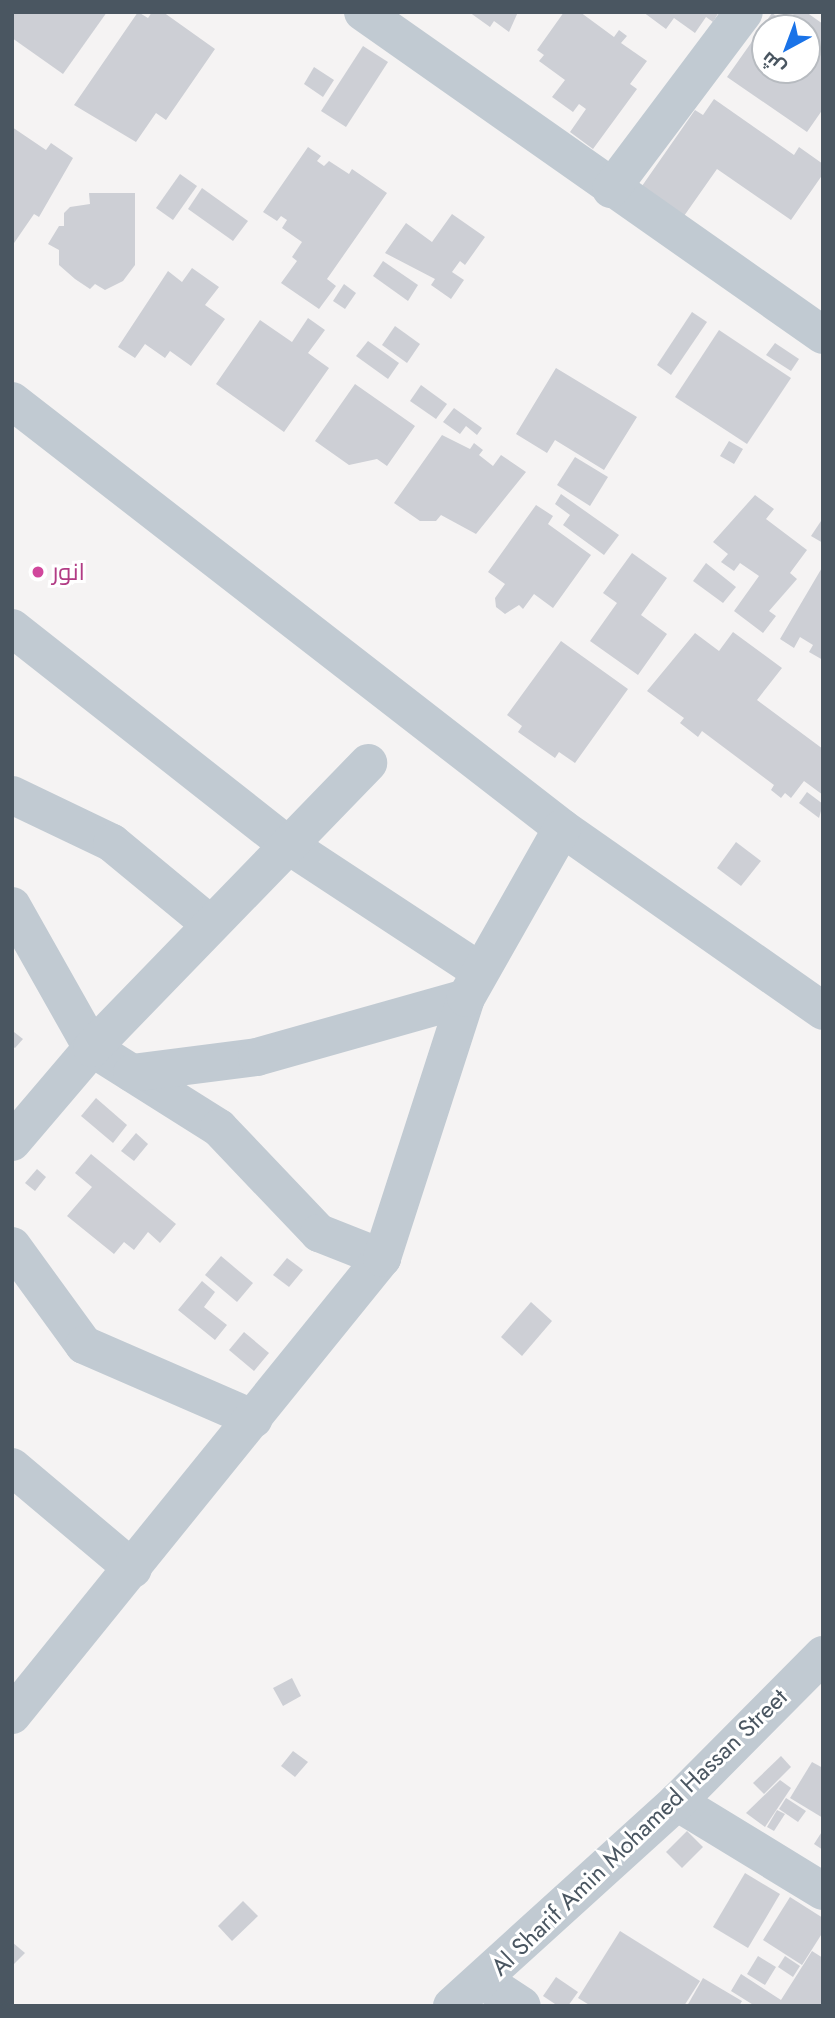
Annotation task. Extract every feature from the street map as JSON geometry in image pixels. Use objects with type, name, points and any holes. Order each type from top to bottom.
[{"type":"street","points":[[363,12],[611,189],[823,335]]},
{"type":"street","points":[[611,189],[744,12]]},
{"type":"street","points":[[12,401],[562,828],[823,1011]]},
{"type":"street","points":[[12,628],[288,845],[473,985]]},
{"type":"street","points":[[12,1142],[92,1048],[368,763]]},
{"type":"street","points":[[12,794],[112,842],[210,924]]},
{"type":"street","points":[[12,1715],[383,1258],[473,985],[562,828]]},
{"type":"street","points":[[12,906],[92,1048],[219,1128],[319,1233],[383,1258]]},
{"type":"street","points":[[132,1073],[257,1057],[473,985]]},
{"type":"street","points":[[12,1246],[84,1345],[254,1419]]},
{"type":"street","points":[[12,1467],[133,1569]]},
{"type":"street","name":"Al Sharif Amin Mohamed Hassan Street","points":[[452,2006],[484,1981],[677,1802],[823,1655]]},
{"type":"street","points":[[677,1802],[823,1891]]},
{"type":"street","points":[[484,1981],[522,2006]]},
{"type":"building","points":[[12,12],[107,12],[63,74],[12,38]]},
{"type":"building","points":[[138,12],[148,18],[152,12],[163,12],[215,49],[166,120],[156,113],[136,142],[74,105]]},
{"type":"building","points":[[469,12],[518,12],[509,32],[494,21],[490,27]]},
{"type":"building","points":[[564,12],[580,12],[614,37],[619,30],[627,36],[621,43],[647,61],[630,84],[637,89],[593,149],[570,132],[586,109],[579,104],[573,112],[552,97],[565,80],[539,61],[544,55],[537,50]]},
{"type":"building","points":[[643,12],[719,12],[713,22],[706,17],[695,33],[674,18],[666,29]]},
{"type":"building","points":[[821,23],[823,24],[823,109],[807,132],[727,77],[751,43],[751,84],[821,84]]},
{"type":"building","points":[[363,46],[388,62],[346,127],[321,111]]},
{"type":"building","points":[[314,67],[334,80],[323,97],[304,84]]},
{"type":"building","points":[[714,99],[794,155],[799,147],[823,164],[823,174],[791,220],[717,169],[684,216],[642,186],[695,110],[703,115]]},
{"type":"building","points":[[12,127],[46,150],[51,143],[73,158],[39,217],[34,214],[12,246]]},
{"type":"building","points":[[308,147],[321,156],[317,161],[324,166],[329,161],[349,174],[352,169],[387,193],[327,279],[336,286],[319,309],[281,283],[297,261],[292,257],[302,242],[282,228],[287,220],[281,216],[277,221],[263,212]]},
{"type":"building","points":[[180,174],[197,186],[173,220],[156,208]]},
{"type":"building","points":[[202,188],[248,221],[233,241],[188,209]]},
{"type":"building","points":[[89,193],[135,193],[135,265],[123,281],[105,290],[95,284],[90,289],[75,279],[59,265],[59,250],[48,244],[59,226],[64,226],[64,213],[70,207],[90,204]]},
{"type":"building","points":[[452,214],[485,237],[465,265],[460,261],[452,272],[464,280],[451,299],[431,285],[435,279],[385,253],[406,223],[432,242]]},
{"type":"building","points":[[383,261],[418,285],[408,301],[373,276]]},
{"type":"building","points":[[192,268],[219,287],[205,305],[225,319],[191,366],[170,351],[165,358],[145,344],[135,358],[118,347],[168,271],[182,282]]},
{"type":"building","points":[[344,284],[356,293],[345,309],[333,301]]},
{"type":"building","points":[[692,312],[707,322],[671,375],[657,365]]},
{"type":"building","points":[[308,318],[325,330],[308,353],[329,368],[284,432],[216,384],[260,320],[292,342]]},
{"type":"building","points":[[395,326],[420,344],[407,363],[382,345]]},
{"type":"building","points":[[719,330],[791,378],[747,444],[675,397]]},
{"type":"building","points":[[368,341],[399,363],[388,379],[356,356]]},
{"type":"building","points":[[775,343],[799,359],[791,371],[766,355]]},
{"type":"building","points":[[556,368],[637,417],[604,470],[555,440],[547,453],[516,434]]},
{"type":"building","points":[[355,384],[415,426],[387,466],[377,459],[349,465],[315,441]]},
{"type":"building","points":[[421,385],[447,404],[436,419],[410,401]]},
{"type":"building","points":[[454,408],[482,428],[477,435],[466,426],[460,434],[443,422]]},
{"type":"building","points":[[442,435],[470,449],[474,443],[483,450],[479,455],[493,466],[501,455],[526,472],[476,534],[441,515],[436,521],[420,521],[394,503]]},
{"type":"building","points":[[729,441],[743,449],[734,464],[720,456]]},
{"type":"building","points":[[575,457],[608,477],[590,506],[557,485]]},
{"type":"building","points":[[561,494],[619,535],[604,555],[563,525],[570,515],[555,504]]},
{"type":"building","points":[[755,495],[774,509],[766,519],[807,550],[790,573],[797,579],[769,611],[776,616],[763,633],[734,611],[759,576],[740,563],[734,571],[721,562],[728,554],[713,542]]},
{"type":"building","points":[[536,505],[553,516],[548,524],[591,555],[553,608],[534,594],[523,609],[519,605],[505,614],[496,607],[495,598],[505,584],[488,572]]},
{"type":"building","points":[[823,518],[823,543],[811,536]]},
{"type":"building","points":[[632,553],[667,578],[641,615],[667,634],[638,675],[590,641],[617,603],[603,593]]},
{"type":"building","points":[[706,563],[736,587],[723,603],[693,581]]},
{"type":"building","points":[[823,566],[823,660],[809,652],[813,645],[800,637],[794,648],[780,639]]},
{"type":"building","points":[[733,632],[782,668],[757,700],[823,749],[823,795],[804,781],[791,798],[785,793],[781,798],[771,790],[774,785],[702,731],[698,737],[680,723],[684,718],[647,691],[695,633],[719,651]]},
{"type":"building","points":[[561,641],[628,689],[575,763],[559,752],[555,758],[518,732],[522,726],[507,715]]},
{"type":"building","points":[[807,792],[823,804],[819,818],[799,803]]},
{"type":"building","points":[[736,842],[761,861],[741,886],[717,868]]},
{"type":"building","points":[[14,1032],[23,1039],[15,1048],[12,1046]]},
{"type":"building","points":[[96,1098],[127,1125],[113,1143],[81,1116]]},
{"type":"building","points":[[136,1133],[148,1144],[134,1161],[121,1151]]},
{"type":"building","points":[[91,1154],[176,1224],[160,1243],[148,1232],[134,1250],[124,1242],[114,1254],[67,1216],[92,1187],[75,1173]]},
{"type":"building","points":[[37,1169],[46,1177],[35,1191],[25,1183]]},
{"type":"building","points":[[221,1256],[253,1283],[237,1302],[205,1275]]},
{"type":"building","points":[[287,1258],[303,1270],[289,1287],[273,1275]]},
{"type":"building","points":[[202,1281],[215,1292],[204,1307],[227,1325],[215,1340],[178,1310]]},
{"type":"building","points":[[531,1302],[552,1321],[522,1356],[501,1337]]},
{"type":"building","points":[[244,1332],[269,1353],[254,1371],[229,1350]]},
{"type":"building","points":[[292,1678],[301,1696],[283,1706],[273,1688]]},
{"type":"building","points":[[293,1751],[308,1762],[295,1777],[281,1766]]},
{"type":"building","points":[[781,1756],[791,1767],[764,1794],[753,1783]]},
{"type":"building","points":[[812,1762],[823,1768],[823,1818],[790,1798]]},
{"type":"building","points":[[780,1780],[791,1788],[765,1827],[746,1813]]},
{"type":"building","points":[[786,1798],[806,1811],[798,1822],[779,1809]]},
{"type":"building","points":[[777,1810],[785,1814],[774,1831],[767,1827]]},
{"type":"building","points":[[823,1830],[823,1850],[814,1844]]},
{"type":"building","points":[[687,1831],[703,1847],[682,1868],[666,1852]]},
{"type":"building","points":[[745,1873],[780,1894],[748,1948],[713,1927]]},
{"type":"building","points":[[790,1897],[823,1918],[823,1932],[802,1965],[763,1940]]},
{"type":"building","points":[[243,1901],[258,1916],[232,1941],[218,1926]]},
{"type":"building","points":[[620,1931],[700,1981],[684,2006],[591,2006],[578,1998]]},
{"type":"building","points":[[12,1942],[25,1953],[12,1966]]},
{"type":"building","points":[[812,1951],[823,1958],[821,2006],[755,2006],[731,1991],[741,1974],[781,2000]]},
{"type":"building","points":[[758,1956],[776,1967],[765,1985],[747,1974]]},
{"type":"building","points":[[785,1956],[800,1966],[793,1977],[778,1967]]},
{"type":"building","points":[[556,1977],[578,1992],[568,2006],[558,2006],[543,1996]]},
{"type":"building","points":[[703,1978],[742,2001],[739,2006],[687,2006]]},
{"type":"place","name":"انور","points":[[38,572]]}]
